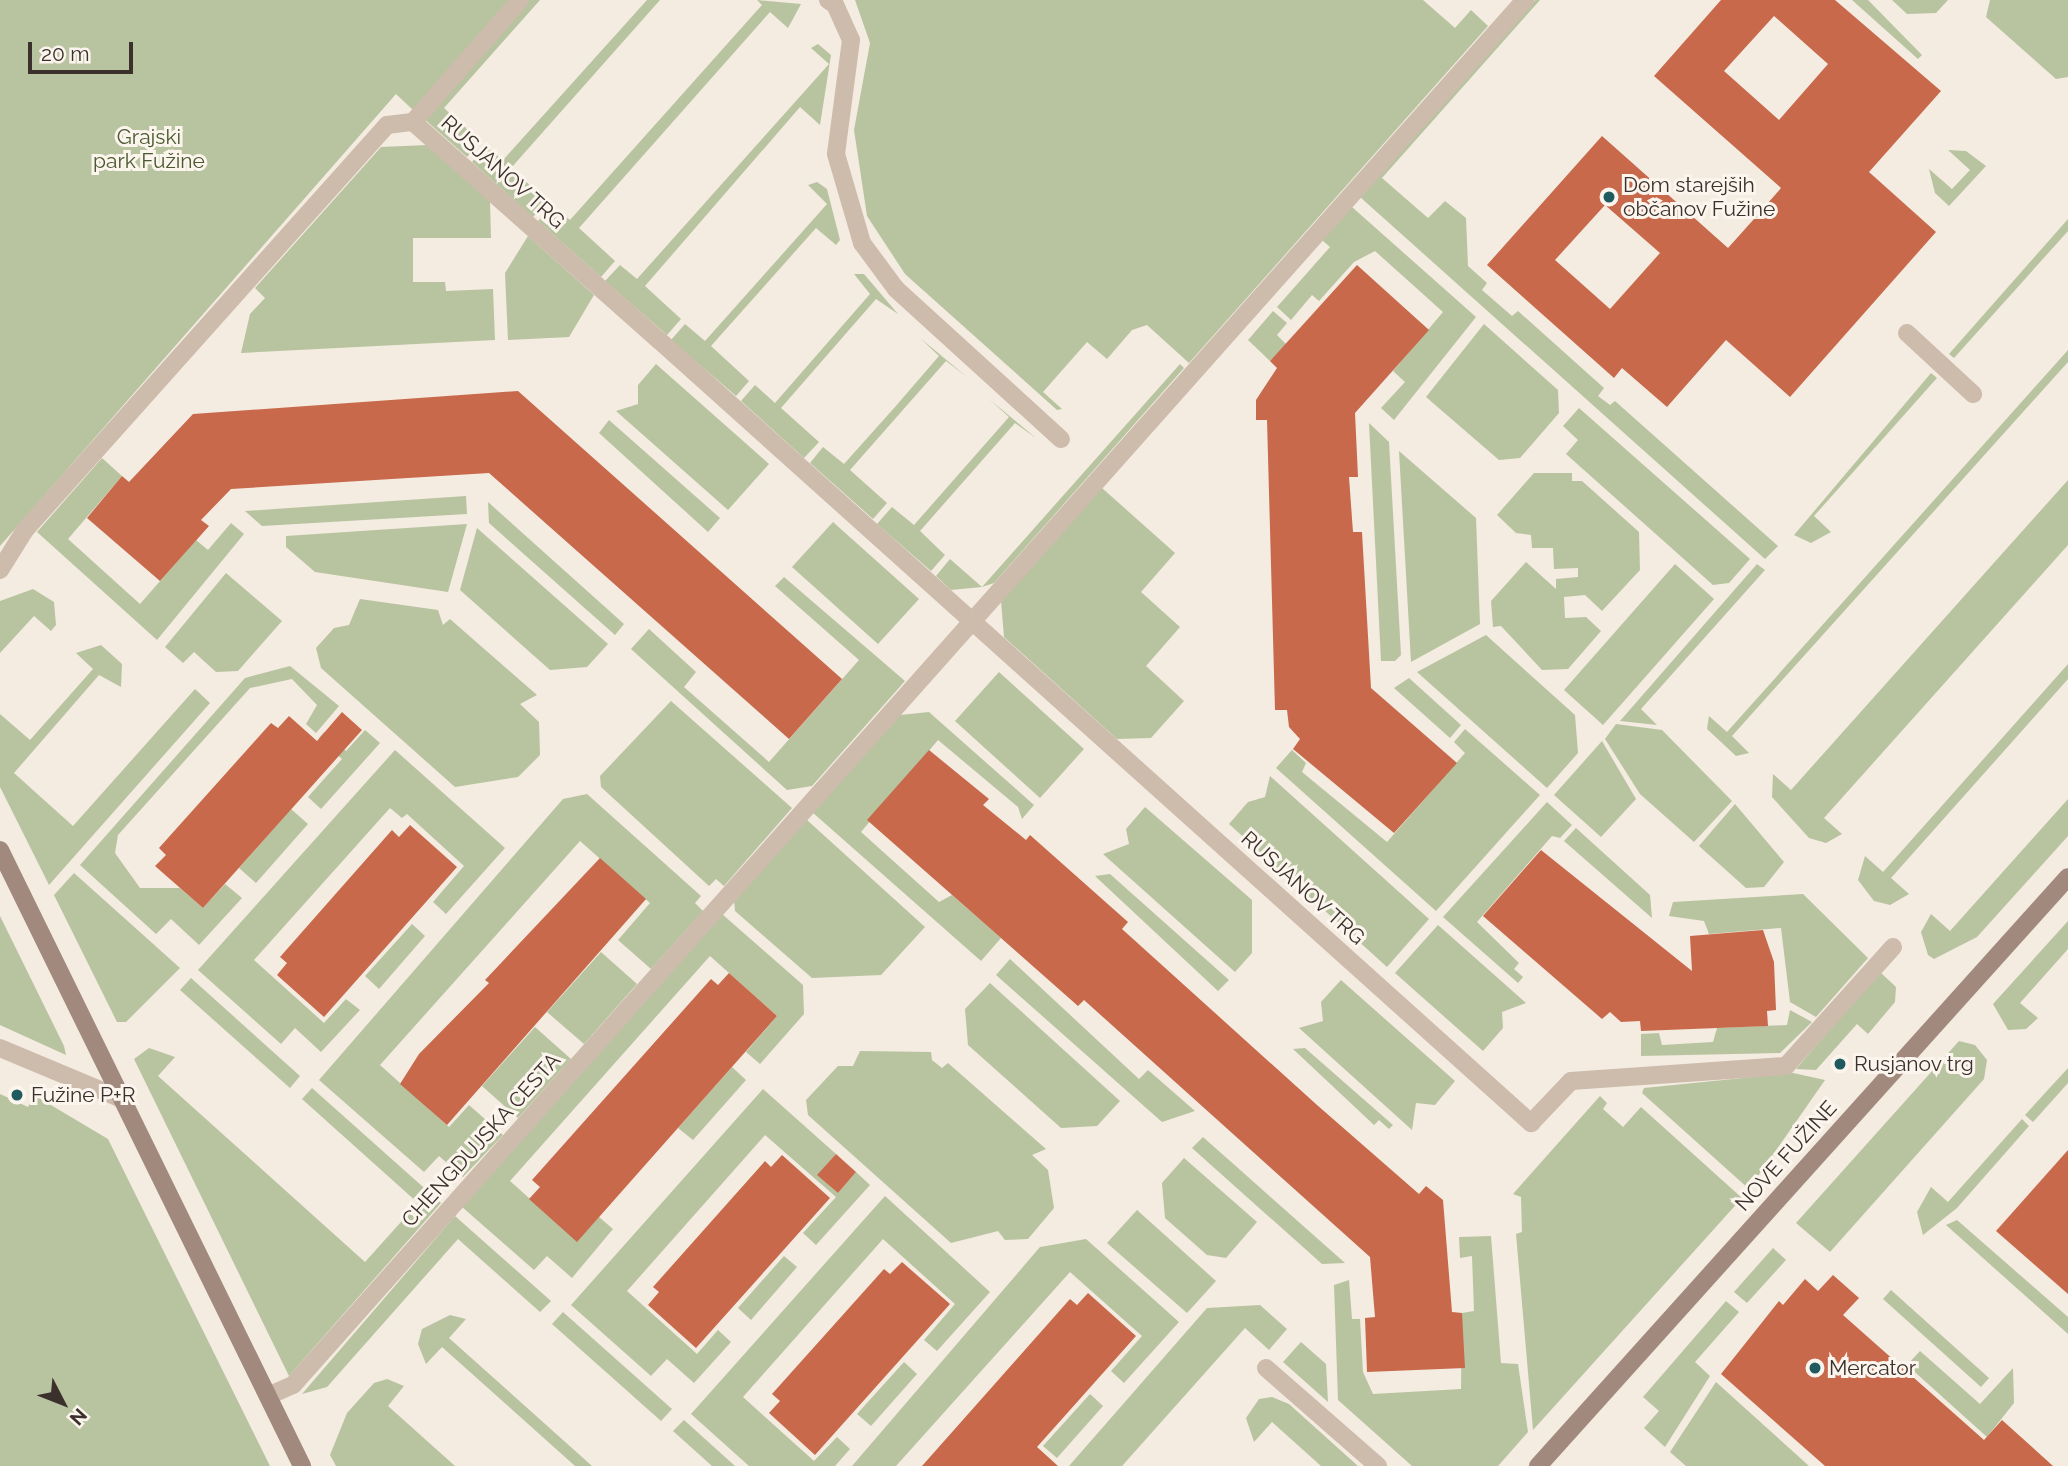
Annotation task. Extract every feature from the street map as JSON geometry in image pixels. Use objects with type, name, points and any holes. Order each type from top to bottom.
[{"type":"street","points":[[413,122],[520,0]]},
{"type":"street","points":[[972,622],[1525,0]]},
{"type":"street","points":[[831,1],[851,40],[836,154],[862,243],[895,289],[1061,439]]},
{"type":"street","name":"RUSJANOV TRG","points":[[0,570],[17,551],[25,530],[387,125],[413,122],[1531,1123],[1571,1081],[1786,1066],[1894,947]]},
{"type":"street","points":[[1907,333],[1973,394]]},
{"type":"street","name":"CHENGDUJSKA CESTA","points":[[268,1396],[293,1385],[972,622]]},
{"type":"street","points":[[0,850],[302,1466]]},
{"type":"street","name":"NOVE FUŽINE","points":[[1538,1466],[2068,877]]},
{"type":"street","points":[[0,1048],[122,1099]]},
{"type":"street","points":[[1266,1368],[1378,1466]]},
{"type":"green space","name":"Grajski park Fužine","points":[[0,0],[511,0],[413,110],[396,94],[0,546]]},
{"type":"green space","points":[[526,0],[540,0],[444,108],[480,141],[467,157],[422,117]]},
{"type":"green space","points":[[647,0],[660,0],[511,168],[547,201],[533,217],[472,162],[485,146],[503,160]]},
{"type":"green space","points":[[757,0],[801,4],[788,28],[770,12],[579,228],[615,261],[601,277],[538,221],[552,206],[570,220],[762,5]]},
{"type":"green space","points":[[855,0],[1423,0],[1455,28],[1471,10],[1488,26],[1189,363],[1147,325],[1132,330],[1107,359],[1087,342],[1043,392],[1062,409],[1057,410],[905,274],[867,216],[854,130],[870,43]]},
{"type":"green space","points":[[1535,0],[1540,0],[1382,178],[1428,218],[1445,201],[1466,218],[1468,266],[1487,283],[1482,290],[1512,316],[1518,311],[1604,388],[1598,396],[1610,405],[1615,401],[1778,546],[1765,559],[1360,197]]},
{"type":"green space","points":[[1852,0],[1868,0],[1922,55],[1918,59]]},
{"type":"green space","points":[[1892,0],[1948,0],[1936,13],[1907,14]]},
{"type":"green space","points":[[1990,0],[2068,0],[2068,77],[2056,79],[1986,17]]},
{"type":"green space","points":[[818,44],[831,55],[820,125],[800,107],[645,286],[681,319],[667,335],[605,281],[620,265],[637,279],[829,64],[811,48]]},
{"type":"green space","points":[[427,145],[490,201],[491,238],[413,238],[413,282],[445,282],[446,291],[493,289],[495,340],[241,353],[250,314],[265,298],[255,288],[381,147]]},
{"type":"green space","points":[[1948,150],[1966,151],[1986,166],[1949,206],[1935,193],[1929,169],[1952,189],[1970,170]]},
{"type":"green space","points":[[817,182],[827,189],[840,240],[836,245],[816,228],[711,346],[749,381],[736,396],[671,340],[685,324],[705,341],[827,204],[808,185]]},
{"type":"green space","points":[[1352,207],[1476,317],[1394,420],[1381,408],[1405,382],[1393,371],[1443,312],[1375,251],[1354,262],[1319,301],[1312,295],[1291,320],[1277,307],[1330,247],[1322,240]]},
{"type":"green space","points":[[2068,219],[2068,231],[1954,358],[1949,354]]},
{"type":"green space","points":[[528,236],[594,295],[569,337],[508,340],[505,273]]},
{"type":"green space","points":[[854,274],[864,274],[898,314],[876,299],[781,408],[819,442],[804,458],[741,401],[755,385],[775,403],[870,294]]},
{"type":"green space","points":[[1273,311],[1287,323],[1277,335],[1286,344],[1270,361],[1248,340]]},
{"type":"green space","points":[[1484,324],[1558,390],[1559,413],[1520,458],[1499,460],[1426,397]]},
{"type":"green space","points":[[920,338],[967,377],[946,361],[850,470],[887,503],[873,519],[810,463],[823,447],[844,464],[895,407],[939,356]]},
{"type":"green space","points":[[2068,350],[2068,362],[1732,736],[1749,753],[1736,756],[1707,729],[1709,716],[1727,732]]},
{"type":"green space","points":[[656,364],[769,464],[728,510],[616,411],[638,404],[638,385]]},
{"type":"green space","points":[[1180,364],[1184,368],[994,583],[982,587]]},
{"type":"green space","points":[[1931,373],[1937,378],[1814,516],[1831,532],[1811,543],[1794,535]]},
{"type":"green space","points":[[989,399],[1036,438],[1015,423],[920,531],[945,555],[931,571],[877,524],[892,507],[914,525],[1009,417]]},
{"type":"green space","points":[[1579,408],[1750,559],[1729,583],[1713,585],[1566,454],[1578,440],[1563,426]]},
{"type":"green space","points":[[609,420],[720,518],[708,532],[599,433]]},
{"type":"green space","points":[[1369,423],[1389,442],[1401,655],[1395,661],[1381,661]]},
{"type":"green space","points":[[1399,451],[1476,518],[1480,624],[1411,662]]},
{"type":"green space","points":[[102,458],[122,476],[68,539],[140,604],[196,540],[208,550],[231,523],[244,534],[157,640],[37,532]]},
{"type":"green space","points":[[1534,473],[1572,473],[1572,481],[1582,481],[1639,532],[1640,570],[1602,611],[1585,595],[1564,597],[1565,618],[1586,617],[1601,631],[1568,669],[1542,670],[1501,626],[1493,627],[1491,601],[1526,562],[1556,589],[1556,579],[1578,577],[1578,568],[1554,569],[1553,548],[1532,548],[1531,535],[1516,533],[1497,515]]},
{"type":"green space","points":[[2068,480],[2068,545],[1824,818],[1842,834],[1826,843],[1809,838],[1772,797],[1773,774],[1791,790]]},
{"type":"green space","points":[[1102,488],[1175,553],[1141,592],[1180,627],[1146,666],[1184,701],[1151,738],[1117,739],[1004,637],[1001,601]]},
{"type":"green space","points":[[466,496],[467,514],[262,526],[245,511]]},
{"type":"green space","points":[[488,502],[624,624],[615,635],[489,523]]},
{"type":"green space","points":[[833,522],[919,599],[878,644],[792,567]]},
{"type":"green space","points":[[467,524],[448,592],[315,572],[286,547],[286,536]]},
{"type":"green space","points":[[477,528],[608,644],[587,667],[550,670],[460,590]]},
{"type":"green space","points":[[950,559],[982,587],[951,590],[936,576]]},
{"type":"green space","points":[[1675,564],[1714,599],[1603,725],[1564,690]]},
{"type":"green space","points":[[1757,564],[1765,570],[1641,709],[1657,725],[1620,721]]},
{"type":"green space","points":[[226,573],[282,621],[238,671],[216,672],[194,652],[183,663],[165,647]]},
{"type":"green space","points":[[784,577],[905,681],[812,786],[787,790],[631,649],[649,629],[696,672],[684,687],[769,762],[859,660],[775,586]]},
{"type":"green space","points":[[33,589],[54,602],[56,625],[51,631],[34,616],[0,653],[0,601]]},
{"type":"green space","points":[[360,599],[438,610],[443,625],[450,619],[537,695],[520,704],[539,722],[540,755],[518,777],[455,787],[321,668],[316,648],[334,628],[349,625]]},
{"type":"green space","points":[[1486,635],[1575,715],[1578,753],[1547,788],[1417,672]]},
{"type":"green space","points":[[101,645],[122,664],[121,687],[99,675],[14,773],[73,826],[195,689],[210,703],[49,885],[0,787],[0,714],[30,740],[93,669],[76,653]]},
{"type":"green space","points":[[2068,664],[2068,679],[1891,878],[1909,894],[1890,905],[1874,901],[1858,880],[1865,856],[1883,872]]},
{"type":"green space","points":[[290,666],[339,706],[316,733],[306,724],[317,705],[292,679],[250,688],[118,835],[115,853],[140,888],[180,888],[203,908],[225,884],[242,898],[199,945],[171,919],[156,934],[80,865],[245,678]]},
{"type":"green space","points":[[999,672],[1084,749],[1040,798],[955,721]]},
{"type":"green space","points":[[1409,678],[1461,725],[1450,738],[1394,688]]},
{"type":"green space","points":[[671,701],[792,808],[724,886],[716,879],[709,886],[601,787],[600,776]]},
{"type":"green space","points":[[929,712],[1034,805],[1022,819],[1018,807],[938,740],[861,832],[939,902],[952,895],[1001,938],[981,961],[812,812],[900,715]]},
{"type":"green space","points":[[1616,724],[1662,730],[1732,801],[1694,842],[1640,794],[1605,739]]},
{"type":"green space","points":[[1465,729],[1540,795],[1436,911],[1276,768],[1292,750],[1306,763],[1302,772],[1387,842],[1465,753],[1454,742]]},
{"type":"green space","points":[[365,730],[380,743],[321,809],[308,797],[342,759],[319,738],[324,732],[346,751]]},
{"type":"green space","points":[[1602,741],[1636,799],[1601,837],[1554,795]]},
{"type":"green space","points":[[395,750],[505,848],[446,914],[433,902],[464,866],[407,814],[402,818],[390,808],[254,960],[324,1023],[346,999],[360,1010],[321,1052],[295,1028],[281,1044],[198,970]]},
{"type":"green space","points":[[1270,776],[1429,919],[1387,967],[1229,824],[1248,802],[1265,797]]},
{"type":"green space","points":[[587,794],[701,896],[695,903],[703,911],[651,969],[618,940],[650,903],[580,841],[380,1065],[449,1127],[469,1105],[503,1135],[463,1177],[439,1156],[424,1172],[319,1080],[563,799]]},
{"type":"green space","points":[[2068,799],[2068,836],[1977,937],[1934,959],[1928,955],[1921,932],[1931,914],[1950,931]]},
{"type":"green space","points":[[1547,802],[1572,825],[1560,838],[1552,836],[1477,922],[1519,963],[1514,969],[1523,977],[1518,983],[1443,917]]},
{"type":"green space","points":[[1735,804],[1784,862],[1764,887],[1746,888],[1699,846]]},
{"type":"green space","points":[[1145,807],[1252,900],[1252,953],[1235,972],[1103,854],[1129,844],[1126,829]]},
{"type":"green space","points":[[291,809],[308,824],[256,883],[239,868]]},
{"type":"green space","points":[[807,820],[925,927],[881,975],[812,978],[735,911],[734,900]]},
{"type":"green space","points":[[1576,828],[1650,895],[1652,918],[1564,841]]},
{"type":"green space","points":[[74,873],[180,968],[126,1022],[117,1022],[54,895]]},
{"type":"green space","points":[[1110,874],[1229,980],[1218,991],[1095,876]]},
{"type":"green space","points":[[1803,894],[1868,958],[1816,1017],[1790,1002],[1781,928],[1709,934],[1704,921],[1669,916],[1673,902]]},
{"type":"green space","points":[[722,914],[803,985],[804,1014],[760,1064],[746,1052],[777,1016],[710,956],[510,1181],[577,1241],[599,1217],[613,1229],[572,1278],[547,1256],[534,1270],[461,1206]]},
{"type":"green space","points":[[0,916],[64,1046],[66,1055],[0,1025]]},
{"type":"green space","points":[[2068,921],[2068,949],[2020,1003],[2038,1018],[2026,1029],[2008,1030],[1993,1004]]},
{"type":"green space","points":[[412,924],[425,936],[379,989],[365,976]]},
{"type":"green space","points":[[1438,925],[1526,1003],[1502,1012],[1503,1028],[1483,1051],[1395,973]]},
{"type":"green space","points":[[601,952],[637,984],[584,1044],[547,1012]]},
{"type":"green space","points":[[1010,959],[1139,1079],[1148,1070],[1195,1111],[1162,1122],[996,975]]},
{"type":"green space","points":[[1880,972],[1896,987],[1895,1002],[1868,1034],[1857,1024],[1816,1070],[1796,1069]]},
{"type":"green space","points":[[191,978],[300,1076],[290,1088],[180,990]]},
{"type":"green space","points":[[1341,980],[1455,1081],[1435,1105],[1416,1103],[1412,1130],[1299,1028],[1323,1021],[1321,1002]]},
{"type":"green space","points":[[990,983],[1120,1101],[1097,1126],[1061,1128],[968,1045],[965,1009]]},
{"type":"green space","points":[[1790,1010],[1812,1022],[1780,1053],[1641,1056],[1641,1034],[1659,1033],[1662,1045],[1713,1042],[1717,1028],[1787,1025]]},
{"type":"green space","points":[[535,1027],[571,1059],[518,1118],[482,1086]]},
{"type":"green space","points":[[1959,1041],[1975,1045],[1987,1060],[1984,1079],[1830,1252],[1796,1223]]},
{"type":"green space","points":[[149,1048],[175,1057],[158,1076],[365,1262],[418,1203],[302,1099],[312,1088],[441,1203],[289,1376],[134,1059]]},
{"type":"green space","points":[[1305,1048],[1393,1125],[1389,1129],[1379,1120],[1374,1125],[1293,1049]]},
{"type":"green space","points":[[860,1051],[931,1052],[932,1060],[942,1068],[948,1063],[1046,1149],[1032,1155],[1048,1170],[1054,1208],[1028,1239],[1005,1240],[998,1231],[951,1243],[808,1115],[806,1100],[838,1066],[853,1066]]},
{"type":"green space","points":[[732,1067],[746,1080],[693,1140],[678,1128]]},
{"type":"green space","points":[[2068,1068],[2068,1083],[2033,1122],[2025,1115]]},
{"type":"green space","points":[[1793,1073],[1825,1080],[1749,1189],[1642,1093],[1644,1088]]},
{"type":"green space","points":[[763,1089],[836,1154],[818,1175],[838,1193],[856,1172],[870,1185],[816,1245],[803,1233],[836,1197],[765,1135],[627,1291],[697,1354],[718,1330],[731,1342],[694,1383],[667,1359],[651,1376],[571,1305]]},
{"type":"green space","points":[[0,1094],[28,1107],[34,1095],[108,1139],[270,1466],[0,1466]]},
{"type":"green space","points":[[1600,1096],[1607,1103],[1603,1109],[1623,1127],[1641,1107],[1742,1198],[1533,1430],[1516,1234],[1522,1232],[1521,1197],[1513,1194]]},
{"type":"green space","points":[[2022,1119],[2029,1126],[1957,1208],[1923,1235],[1917,1212],[1931,1187],[1948,1202]]},
{"type":"green space","points":[[1203,1137],[1345,1263],[1322,1264],[1192,1148]]},
{"type":"green space","points":[[1184,1158],[1257,1222],[1226,1258],[1207,1255],[1165,1218],[1162,1183]]},
{"type":"green space","points":[[885,1196],[990,1292],[937,1351],[924,1340],[955,1304],[883,1239],[743,1397],[814,1461],[837,1437],[850,1449],[835,1466],[749,1466],[691,1414]]},
{"type":"green space","points":[[1137,1210],[1216,1281],[1187,1313],[1107,1243]]},
{"type":"green space","points":[[455,1216],[551,1301],[540,1312],[458,1239],[327,1387],[302,1394]]},
{"type":"green space","points":[[1957,1220],[2068,1317],[2068,1334],[1946,1225]]},
{"type":"green space","points":[[1491,1236],[1501,1363],[1518,1364],[1528,1432],[1498,1466],[1412,1466],[1338,1400],[1334,1285],[1349,1280],[1352,1319],[1360,1319],[1363,1372],[1373,1394],[1461,1389],[1462,1313],[1474,1311],[1472,1256],[1460,1258],[1459,1237]]},
{"type":"green space","points":[[1086,1239],[1179,1322],[1124,1383],[1111,1371],[1142,1336],[1070,1272],[896,1466],[852,1466],[1040,1247]]},
{"type":"green space","points":[[1773,1248],[1786,1260],[1747,1303],[1734,1292]]},
{"type":"green space","points":[[784,1256],[797,1267],[751,1320],[738,1308]]},
{"type":"green space","points":[[1891,1290],[1989,1378],[1981,1387],[1883,1299]]},
{"type":"green space","points":[[1726,1301],[1739,1312],[1695,1362],[1710,1376],[1665,1447],[1644,1428],[1659,1411],[1643,1397]]},
{"type":"green space","points":[[1260,1305],[1287,1329],[1269,1350],[1245,1328],[1122,1466],[1069,1466],[1207,1308]]},
{"type":"green space","points":[[563,1312],[672,1409],[661,1421],[552,1324]]},
{"type":"green space","points":[[450,1315],[466,1319],[449,1338],[592,1466],[575,1466],[442,1347],[426,1364],[418,1344],[422,1329]]},
{"type":"green space","points":[[1301,1342],[1326,1364],[1328,1402],[1283,1362]]},
{"type":"green space","points":[[1920,1351],[1980,1404],[2013,1368],[2014,1403],[1987,1437],[1907,1365]]},
{"type":"green space","points":[[904,1362],[917,1374],[871,1426],[857,1414]]},
{"type":"green space","points":[[387,1379],[404,1386],[388,1406],[455,1466],[336,1466],[330,1455],[347,1413],[374,1383]]},
{"type":"green space","points":[[1716,1382],[1809,1466],[1686,1466],[1670,1452]]},
{"type":"green space","points":[[1090,1394],[1103,1406],[1057,1458],[1043,1446]]},
{"type":"green space","points":[[1272,1397],[1289,1404],[1358,1466],[1321,1466],[1272,1422],[1254,1442],[1246,1418],[1259,1399]]},
{"type":"green space","points":[[684,1420],[735,1466],[712,1466],[673,1431]]},
{"type":"building","name":"Dom starejših občanov Fužine","points":[[1721,0],[1835,0],[1941,91],[1869,172],[1936,232],[1790,397],[1726,340],[1667,407],[1622,368],[1614,378],[1487,265],[1602,136],[1728,248],[1754,219],[1781,188],[1654,76]],"holes":[[[1774,16],[1828,64],[1779,120],[1724,71]],[[1605,205],[1660,253],[1610,309],[1555,260]]]},
{"type":"building","points":[[1357,265],[1429,330],[1355,413],[1358,477],[1349,477],[1353,532],[1362,532],[1371,688],[1457,763],[1394,833],[1293,749],[1300,739],[1289,727],[1287,710],[1275,710],[1267,420],[1256,420],[1256,400],[1277,368],[1270,361]]},
{"type":"building","points":[[518,391],[842,679],[789,739],[489,473],[231,489],[201,520],[209,526],[160,581],[87,518],[122,476],[129,482],[193,414]]},
{"type":"building","points":[[342,712],[362,730],[203,908],[155,866],[166,855],[159,848],[271,723],[278,728],[289,716],[317,741]]},
{"type":"building","points":[[929,750],[989,799],[983,805],[1026,840],[1030,835],[1128,922],[1122,929],[1317,1105],[1419,1194],[1426,1186],[1443,1200],[1452,1312],[1462,1313],[1465,1368],[1367,1372],[1365,1318],[1375,1317],[1370,1257],[1084,1000],[1078,1006],[867,820]]},
{"type":"building","points":[[410,825],[457,867],[324,1017],[277,975],[287,963],[280,957],[392,830],[399,837]]},
{"type":"building","points":[[1541,850],[1692,971],[1690,936],[1763,930],[1774,962],[1776,1010],[1767,1011],[1768,1026],[1641,1031],[1640,1021],[1621,1022],[1610,1012],[1602,1019],[1483,916]]},
{"type":"building","points":[[600,858],[646,899],[447,1125],[400,1084],[419,1054],[489,983],[485,980]]},
{"type":"building","points":[[729,973],[777,1016],[577,1242],[529,1199],[540,1187],[532,1180],[711,979],[718,985]]},
{"type":"building","points":[[2068,1150],[2068,1294],[1996,1231]]},
{"type":"building","points":[[836,1154],[856,1172],[838,1193],[817,1175]]},
{"type":"building","points":[[782,1155],[830,1198],[696,1348],[648,1305],[659,1292],[653,1287],[765,1161],[771,1167]]},
{"type":"building","points":[[902,1262],[950,1304],[815,1455],[769,1413],[780,1401],[772,1394],[884,1269],[890,1274]]},
{"type":"building","name":"Mercator","points":[[1833,1275],[1859,1298],[1843,1315],[1984,1440],[2002,1420],[2053,1466],[1825,1466],[1721,1374],[1779,1301],[1783,1305],[1805,1279],[1818,1291]]},
{"type":"building","points":[[1088,1293],[1136,1336],[1037,1447],[1058,1466],[922,1466],[1070,1299],[1077,1305]]},
{"type":"place","name":"Dom starejših občanov Fužine","points":[[1609,197]]},
{"type":"place","name":"Rusjanov trg","points":[[1840,1064]]},
{"type":"place","name":"Fužine P+R","points":[[17,1095]]},
{"type":"place","name":"Mercator","points":[[1815,1368]]}]
